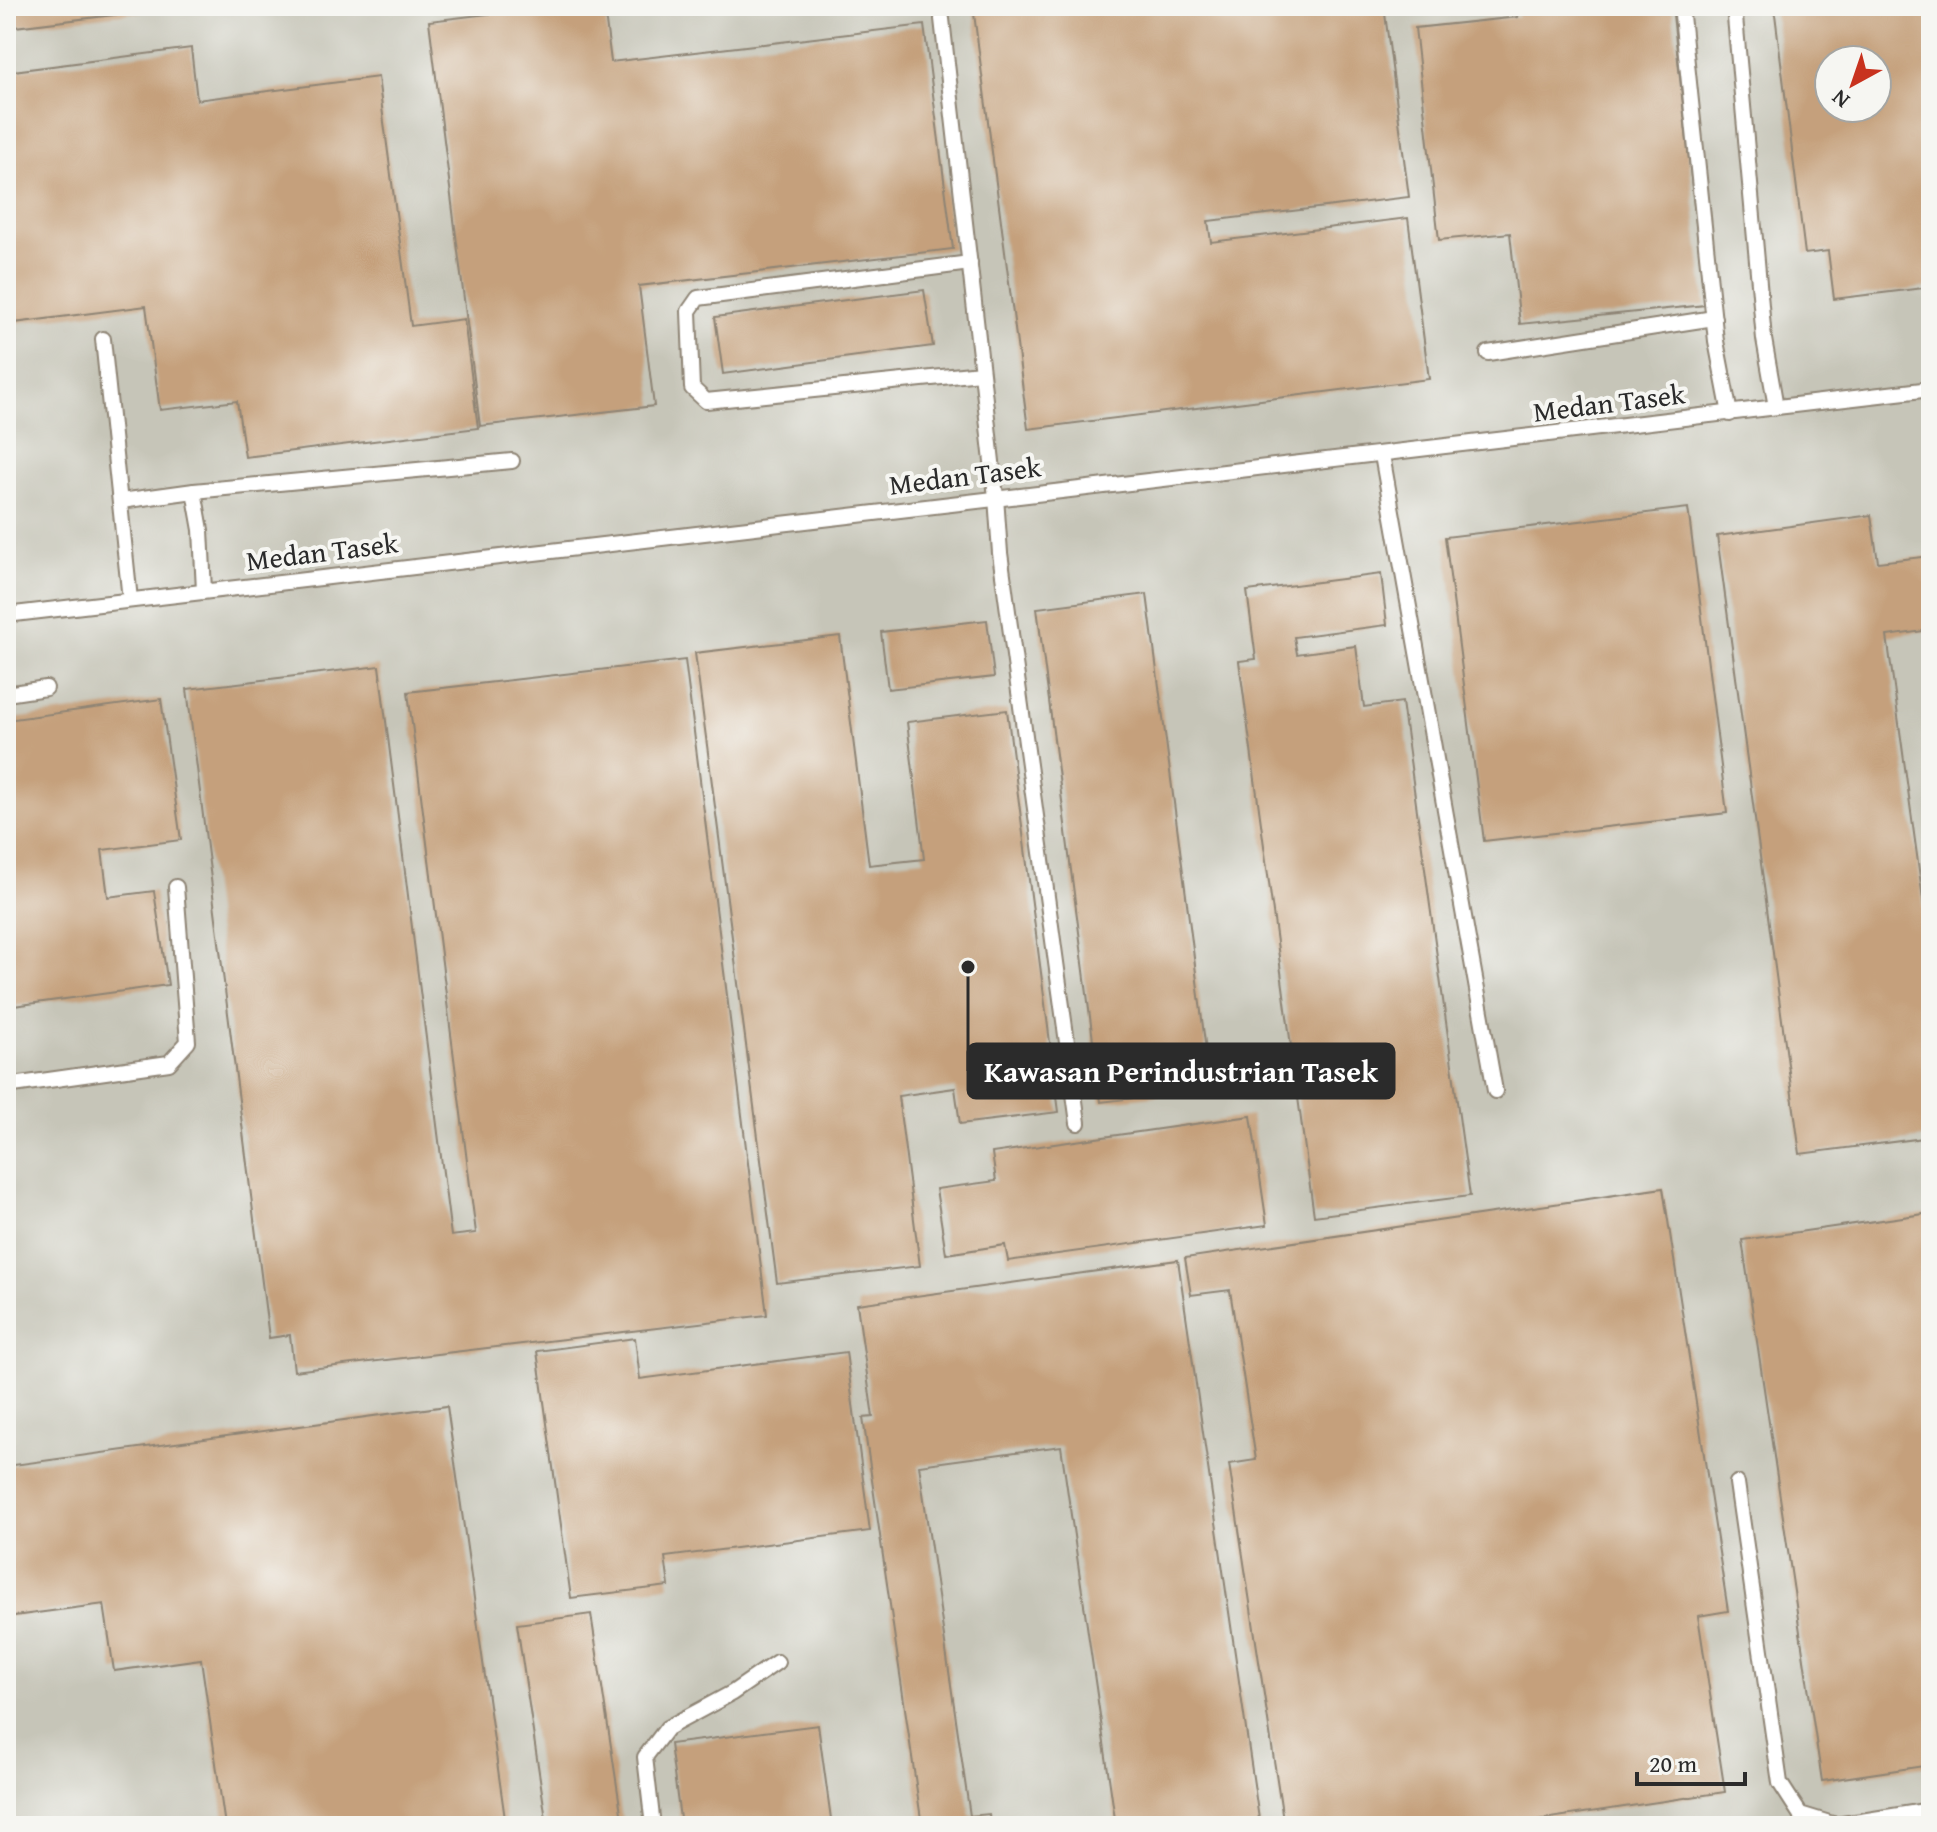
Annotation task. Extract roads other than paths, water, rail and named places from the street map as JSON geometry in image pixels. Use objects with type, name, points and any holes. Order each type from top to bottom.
[{"type":"lane","points":[[1681,6],[1714,318],[1730,414]]},
{"type":"lane","points":[[1734,6],[1764,339],[1776,407]]},
{"type":"lane","points":[[942,19],[1000,553],[1078,1123]]},
{"type":"lane","points":[[970,263],[698,298],[689,311],[692,388],[706,401],[981,373]]},
{"type":"lane","points":[[1488,353],[1714,318]]},
{"type":"lane","points":[[103,339],[130,600]]},
{"type":"lane","name":"Medan Tasek","points":[[6,615],[1931,389]]},
{"type":"lane","points":[[1382,455],[1495,1091]]},
{"type":"lane","points":[[121,501],[194,491],[512,461]]},
{"type":"lane","points":[[194,491],[201,530],[204,591]]},
{"type":"lane","points":[[6,694],[46,688]]},
{"type":"lane","points":[[6,1086],[169,1063],[188,1042],[176,887]]},
{"type":"lane","points":[[1737,1483],[1780,1783],[1800,1814],[1836,1825],[1931,1810]]},
{"type":"lane","points":[[653,1826],[645,1757],[667,1728],[732,1693],[777,1662]]},
{"type":"place","name":"Kawasan Perindustrian Tasek","points":[[968,967]]}]
